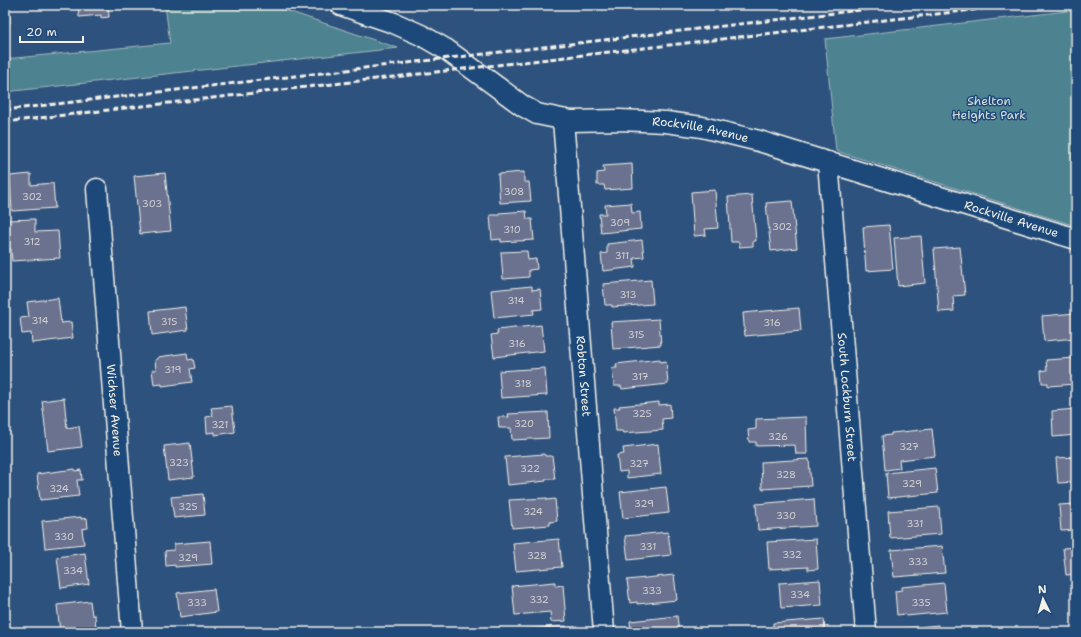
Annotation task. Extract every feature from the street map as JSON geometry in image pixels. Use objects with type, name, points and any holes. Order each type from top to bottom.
[{"type":"street","name":"Rockville Avenue","points":[[341,5],[394,23],[421,35],[447,50],[523,106],[537,114],[563,120],[584,122],[619,120],[684,124],[702,127],[759,141],[1076,239]]},
{"type":"street","name":"Robton Street","points":[[563,120],[604,632]]},
{"type":"street","name":"South Lockburn Street","points":[[828,162],[866,632]]},
{"type":"street","name":"Wichser Avenue","points":[[97,189],[132,632]]},
{"type":"green space","points":[[165,5],[270,5],[398,48],[5,92],[5,59],[170,43]]},
{"type":"green space","name":"Shelton Heights Park","points":[[1076,10],[1076,226],[836,151],[825,39]]},
{"type":"building","points":[[5,5],[9,5],[10,23],[5,23]]},
{"type":"building","points":[[78,5],[108,5],[109,17],[101,18],[101,15],[79,17]]},
{"type":"building","points":[[632,164],[633,188],[605,190],[604,185],[597,185],[597,173],[604,172],[603,166]]},
{"type":"building","points":[[524,172],[524,182],[529,182],[531,201],[500,203],[498,174]]},
{"type":"building","points":[[165,173],[171,231],[140,234],[134,176]]},
{"type":"building","points":[[31,174],[31,185],[53,183],[55,208],[12,211],[10,176]]},
{"type":"building","points":[[715,190],[718,228],[705,229],[706,235],[694,236],[691,192]]},
{"type":"building","points":[[752,195],[756,241],[753,241],[753,246],[739,247],[739,242],[731,242],[728,197]]},
{"type":"building","points":[[792,201],[797,248],[771,251],[766,203]]},
{"type":"building","points":[[631,203],[632,213],[640,212],[641,229],[601,233],[599,214],[606,214],[605,205]]},
{"type":"building","points":[[526,211],[527,219],[532,219],[534,240],[501,242],[501,239],[492,240],[490,215]]},
{"type":"building","points":[[35,219],[35,232],[58,231],[60,258],[12,261],[11,249],[5,249],[5,224],[8,224],[8,220]]},
{"type":"building","points":[[889,225],[893,269],[866,271],[863,227]]},
{"type":"building","points":[[921,236],[925,283],[898,286],[894,238]]},
{"type":"building","points":[[642,240],[644,257],[634,258],[635,267],[603,271],[601,254],[607,253],[607,244]]},
{"type":"building","points":[[960,247],[965,295],[953,296],[954,311],[939,312],[934,249]]},
{"type":"building","points":[[527,251],[528,260],[536,259],[537,269],[529,270],[529,277],[503,279],[501,252]]},
{"type":"building","points":[[651,280],[653,304],[612,307],[612,305],[605,305],[603,284]]},
{"type":"building","points":[[532,286],[532,290],[540,289],[542,309],[533,310],[534,314],[494,318],[491,290]]},
{"type":"building","points":[[58,298],[61,323],[71,322],[73,338],[32,343],[31,333],[22,334],[20,318],[29,317],[27,302]]},
{"type":"building","points":[[185,307],[188,330],[152,335],[150,311]]},
{"type":"building","points":[[799,308],[801,331],[745,336],[743,313]]},
{"type":"building","points":[[1076,313],[1076,338],[1044,341],[1042,316]]},
{"type":"building","points":[[659,319],[661,345],[613,349],[611,322]]},
{"type":"building","points":[[541,325],[544,351],[494,357],[491,335],[498,334],[497,330]]},
{"type":"building","points":[[187,353],[188,360],[193,359],[195,368],[190,369],[192,382],[162,386],[162,384],[154,385],[152,370],[156,370],[155,360],[158,359],[158,357]]},
{"type":"building","points":[[1076,358],[1076,384],[1048,386],[1048,383],[1042,383],[1041,371],[1047,370],[1046,360]]},
{"type":"building","points":[[660,359],[660,362],[666,361],[668,384],[622,389],[621,386],[614,386],[612,368],[617,368],[616,364]]},
{"type":"building","points":[[545,368],[547,395],[501,398],[499,371]]},
{"type":"building","points":[[64,398],[67,428],[79,426],[82,447],[48,451],[42,401]]},
{"type":"building","points":[[659,402],[659,405],[670,404],[671,418],[662,419],[663,430],[623,433],[622,431],[616,431],[614,408],[620,408],[619,406]]},
{"type":"building","points":[[232,406],[235,432],[215,435],[215,432],[207,433],[206,417],[213,416],[211,408]]},
{"type":"building","points":[[1076,409],[1076,435],[1053,437],[1052,411]]},
{"type":"building","points":[[548,412],[549,438],[512,440],[511,428],[499,428],[498,417],[509,417],[508,414]]},
{"type":"building","points":[[806,417],[807,454],[796,454],[795,445],[756,446],[756,442],[749,442],[748,430],[756,429],[756,419]]},
{"type":"building","points":[[932,429],[935,456],[899,460],[900,468],[885,470],[882,436],[891,435],[891,433]]},
{"type":"building","points":[[190,443],[194,477],[168,480],[164,446]]},
{"type":"building","points":[[658,444],[661,474],[627,478],[627,471],[619,472],[617,455],[624,454],[623,448]]},
{"type":"building","points":[[544,454],[545,456],[552,456],[555,479],[508,485],[505,457]]},
{"type":"building","points":[[1076,457],[1076,482],[1058,483],[1056,458]]},
{"type":"building","points":[[809,459],[811,486],[762,489],[761,462]]},
{"type":"building","points":[[935,468],[938,493],[888,498],[886,473]]},
{"type":"building","points":[[75,469],[75,471],[81,470],[82,480],[77,480],[79,496],[40,500],[37,474]]},
{"type":"building","points":[[666,487],[669,513],[623,518],[620,492]]},
{"type":"building","points":[[203,494],[205,515],[174,518],[171,497]]},
{"type":"building","points":[[547,498],[547,500],[555,499],[557,521],[550,522],[550,525],[512,528],[509,500]]},
{"type":"building","points":[[814,499],[816,526],[758,530],[756,504]]},
{"type":"building","points":[[1076,504],[1076,530],[1061,531],[1059,505]]},
{"type":"building","points":[[939,507],[941,534],[890,538],[888,511]]},
{"type":"building","points":[[81,517],[81,519],[87,518],[88,528],[82,529],[84,544],[45,548],[42,521]]},
{"type":"building","points":[[668,532],[671,555],[628,560],[625,536]]},
{"type":"building","points":[[559,539],[562,567],[516,571],[513,543]]},
{"type":"building","points":[[816,539],[818,569],[808,570],[808,567],[769,569],[767,542]]},
{"type":"building","points":[[210,541],[212,564],[175,567],[175,565],[166,566],[165,551],[174,550],[174,544]]},
{"type":"building","points":[[942,546],[945,573],[894,577],[891,550]]},
{"type":"building","points":[[1076,547],[1076,574],[1066,575],[1063,548]]},
{"type":"building","points":[[85,553],[89,584],[61,588],[57,557]]},
{"type":"building","points":[[674,575],[677,600],[637,604],[637,602],[630,603],[627,580]]},
{"type":"building","points":[[820,580],[822,605],[781,608],[779,583]]},
{"type":"building","points":[[555,582],[555,586],[563,585],[566,621],[551,622],[550,612],[515,615],[512,586]]},
{"type":"building","points":[[944,583],[947,612],[906,616],[905,614],[897,615],[895,591],[902,590],[902,587]]},
{"type":"building","points":[[214,589],[217,612],[180,617],[177,593]]},
{"type":"building","points":[[90,601],[92,615],[95,615],[96,630],[60,632],[57,605]]},
{"type":"building","points":[[677,616],[679,632],[631,632],[630,621]]},
{"type":"building","points":[[824,619],[825,632],[773,632],[773,623]]},
{"type":"building","points":[[938,625],[939,632],[898,632],[897,629]]},
{"type":"building","points":[[566,626],[567,632],[526,632],[526,629]]},
{"type":"railway","points":[[5,110],[903,5]]},
{"type":"railway","points":[[5,122],[1015,5]]}]
